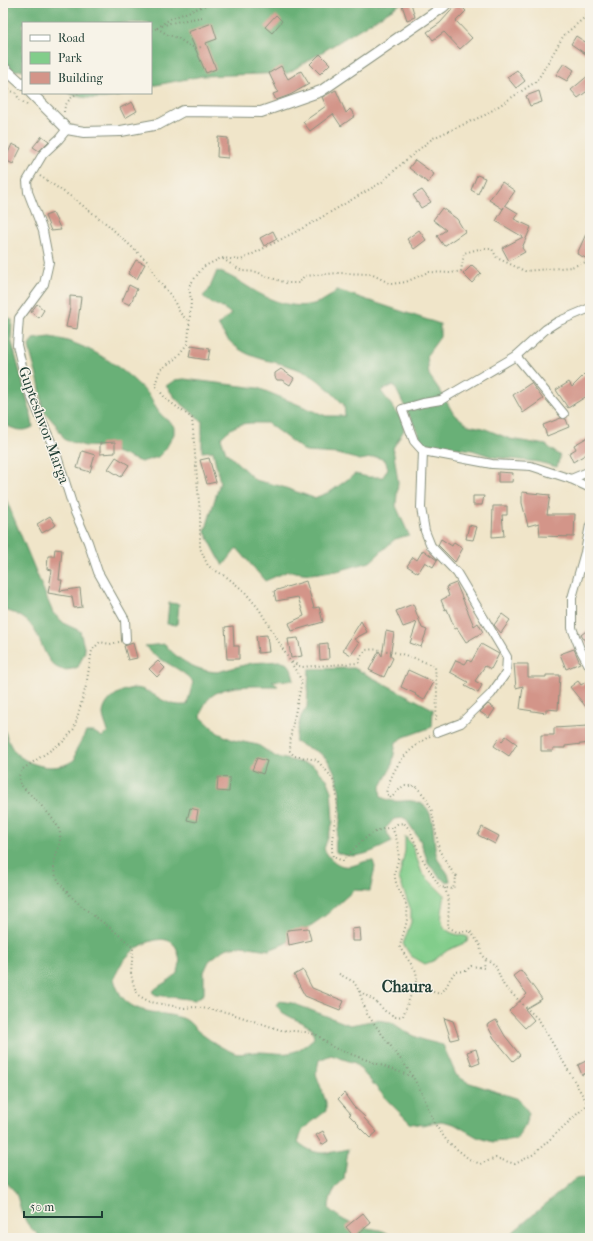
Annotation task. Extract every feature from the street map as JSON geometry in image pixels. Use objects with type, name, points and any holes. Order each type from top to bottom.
[{"type":"street","points":[[32,94],[67,129],[84,132],[121,131],[159,124],[183,111],[261,112],[321,91],[447,3]]},
{"type":"street","points":[[3,67],[22,84]]},
{"type":"street","name":"Gupteshwor Marga","points":[[67,129],[43,154],[27,181],[28,192],[43,231],[49,262],[44,284],[19,318],[17,345],[27,387],[56,453],[74,510],[88,542],[98,572],[125,620],[126,640]]},
{"type":"street","points":[[590,308],[571,315],[546,329],[516,356],[441,400],[402,409],[414,441],[423,451],[492,464],[531,466],[571,479],[590,488]]},
{"type":"street","points":[[516,356],[564,414]]},
{"type":"street","points":[[423,451],[421,508],[425,531],[431,546],[457,573],[507,657],[506,673],[491,694],[461,723],[437,732]]},
{"type":"street","points":[[571,479],[590,471]]},
{"type":"street","points":[[590,526],[585,552],[572,598],[572,628],[580,649],[590,667]]},
{"type":"path","points":[[157,28],[170,19],[211,3]]},
{"type":"path","points":[[291,661],[301,667],[359,663],[361,656],[366,650],[374,649],[426,662],[435,667],[437,691],[437,732],[406,754],[396,766],[386,793],[391,798],[403,786],[416,786],[426,798],[432,811],[439,850],[456,877],[453,889],[440,887],[420,855],[410,830],[404,824],[397,824],[392,828],[383,828],[357,845],[343,861],[333,857],[331,848],[337,815],[334,783],[317,760],[294,756],[290,751],[291,734],[302,681],[259,609],[244,591],[228,578],[208,566],[200,548],[200,514],[192,418],[166,400],[155,385],[160,370],[176,358],[188,343],[191,301],[189,286],[203,267],[221,258],[241,260],[305,227],[382,182],[433,138],[485,115],[518,94],[537,81],[564,35],[590,13]]},
{"type":"path","points":[[152,30],[170,22],[202,16]]},
{"type":"path","points":[[157,28],[195,48],[202,47]]},
{"type":"path","points":[[67,129],[64,109],[70,98],[76,94]]},
{"type":"path","points":[[33,171],[73,198],[124,238],[148,262],[158,280],[172,297],[180,313],[189,322]]},
{"type":"path","points":[[221,258],[242,270],[258,272],[262,276],[287,283],[299,283],[304,276],[338,273],[371,274],[391,284],[406,282],[428,272],[451,273],[461,271],[464,253],[479,249],[492,249],[497,258],[525,271],[571,267],[586,262],[590,258]]},
{"type":"path","points":[[126,640],[110,644],[100,642],[92,650],[86,686],[74,729],[64,740],[23,769],[19,776],[20,784],[57,824],[60,834],[54,862],[55,876],[65,891],[80,907],[121,936],[132,948],[130,974],[134,986],[138,995],[150,1002],[185,1008],[195,1007],[226,1012],[281,1030],[306,1032],[317,1036],[334,1048],[413,1077]]},
{"type":"path","points":[[359,991],[396,1017],[403,1016],[417,979],[416,971],[400,948],[401,939],[408,924],[407,908],[396,883],[394,874],[399,855],[399,843],[392,828]]},
{"type":"path","points":[[414,986],[440,994],[446,988],[450,977],[455,972],[466,971],[471,966],[484,968],[485,958],[482,956],[480,944],[470,931],[457,932],[448,927],[449,902],[445,888]]},
{"type":"path","points":[[482,956],[495,965],[504,986],[539,1020],[590,1108]]},
{"type":"path","points":[[339,974],[354,982],[359,991],[367,1014],[413,1077],[423,1095],[434,1123],[447,1141],[469,1160],[480,1164],[496,1158],[514,1164],[534,1154],[588,1104]]},
{"type":"green space","points":[[3,3],[402,3],[288,73],[202,76],[152,86],[152,22],[22,22],[22,70],[3,71]]},
{"type":"green space","points":[[71,94],[126,94],[107,98],[75,96]]},
{"type":"green space","points":[[217,271],[230,276],[266,297],[285,304],[304,306],[313,304],[329,297],[337,290],[440,324],[440,337],[427,355],[429,375],[453,413],[468,425],[483,428],[510,439],[546,445],[560,456],[557,467],[538,462],[493,457],[472,450],[423,443],[394,385],[381,391],[403,421],[404,430],[393,448],[398,482],[396,506],[409,535],[395,539],[370,562],[337,571],[310,574],[288,571],[265,581],[237,548],[223,566],[205,532],[220,482],[213,451],[202,452],[202,421],[177,400],[166,386],[175,380],[184,379],[258,388],[326,416],[345,416],[344,405],[315,378],[288,366],[250,355],[238,348],[228,339],[218,325],[231,314],[203,296],[209,290]],"holes":[[[267,423],[306,452],[338,454],[360,460],[376,457],[385,460],[388,468],[383,477],[368,477],[355,474],[330,492],[314,498],[280,486],[255,480],[226,452],[221,438],[231,429],[241,424]]]},
{"type":"green space","points":[[3,313],[12,320],[11,339],[31,414],[33,427],[25,430],[14,429],[3,424]]},
{"type":"green space","points":[[50,337],[78,345],[104,358],[128,375],[149,395],[160,413],[174,426],[174,434],[165,450],[158,457],[141,462],[103,447],[85,446],[65,440],[56,425],[42,409],[41,393],[29,346],[33,339]]},
{"type":"green space","points":[[3,492],[53,613],[65,624],[80,631],[85,651],[78,667],[67,670],[52,664],[30,624],[18,615],[3,610],[3,547],[7,546],[3,540]]},
{"type":"green space","points":[[169,603],[179,604],[177,625],[167,624]]},
{"type":"green space","points":[[165,644],[181,660],[195,667],[210,671],[217,672],[252,663],[279,661],[288,664],[291,668],[294,680],[272,681],[278,686],[242,686],[220,691],[211,697],[204,705],[201,717],[218,733],[233,740],[258,745],[276,757],[313,765],[327,779],[331,789],[333,822],[324,849],[326,853],[332,860],[340,865],[350,866],[366,861],[373,861],[375,867],[370,891],[354,890],[326,915],[286,943],[269,950],[242,946],[231,947],[223,950],[209,961],[204,972],[204,994],[195,1000],[156,995],[152,992],[173,977],[179,969],[179,956],[176,947],[163,939],[155,940],[139,947],[124,960],[114,979],[125,1000],[132,1006],[140,1009],[185,1019],[210,1040],[237,1054],[256,1052],[292,1052],[306,1045],[314,1038],[312,1028],[283,1013],[276,1005],[279,1001],[292,1003],[350,1025],[377,1020],[391,1022],[406,1032],[423,1040],[443,1045],[456,1075],[467,1082],[519,1099],[529,1113],[525,1125],[516,1140],[493,1142],[477,1137],[454,1124],[441,1121],[422,1125],[410,1123],[389,1102],[355,1063],[331,1055],[319,1060],[316,1074],[326,1102],[326,1111],[303,1129],[298,1142],[311,1150],[322,1153],[348,1149],[344,1179],[333,1192],[329,1209],[340,1218],[348,1222],[357,1226],[386,1232],[393,1238],[42,1238],[27,1223],[21,1211],[16,1193],[3,1180],[3,726],[11,746],[21,757],[36,764],[53,767],[61,766],[75,759],[76,750],[86,732],[94,732],[102,737],[108,732],[103,716],[104,708],[112,698],[123,691],[135,688],[141,689],[173,704],[187,705],[193,682],[182,672],[156,656],[145,646]]},
{"type":"green space","points":[[354,668],[433,709],[432,727],[404,737],[396,742],[392,766],[380,788],[381,797],[387,800],[415,801],[426,807],[432,820],[436,853],[450,881],[445,882],[429,865],[420,840],[405,818],[394,819],[385,829],[392,842],[365,854],[351,856],[336,852],[341,804],[335,774],[325,757],[318,752],[295,742],[301,716],[307,707],[309,669]]},
{"type":"green space","points":[[405,836],[412,845],[422,873],[444,895],[442,916],[443,926],[452,933],[468,937],[467,942],[448,950],[433,961],[425,964],[411,956],[403,944],[411,922],[411,910],[399,878],[405,851]]},
{"type":"green space","points":[[590,1177],[590,1238],[506,1238],[575,1179]]},
{"type":"building","points":[[411,3],[415,17],[407,20],[402,5]]},
{"type":"building","points":[[458,3],[466,11],[456,21],[472,38],[460,49],[444,32],[433,40],[427,32],[440,23]]},
{"type":"building","points":[[276,15],[282,21],[272,33],[265,27]]},
{"type":"building","points":[[212,23],[217,39],[206,43],[216,69],[206,73],[188,32]]},
{"type":"building","points":[[576,36],[590,45],[590,57],[571,44]]},
{"type":"building","points":[[320,54],[330,64],[320,74],[310,64]]},
{"type":"building","points":[[564,63],[574,70],[567,81],[556,75]]},
{"type":"building","points":[[281,66],[288,79],[301,71],[309,84],[290,95],[276,100],[273,94],[278,92],[269,73]]},
{"type":"building","points":[[517,70],[525,81],[516,88],[507,77]]},
{"type":"building","points":[[590,74],[590,89],[578,98],[571,90]]},
{"type":"building","points":[[336,90],[346,113],[350,109],[355,116],[341,126],[333,114],[310,131],[303,122],[326,106],[322,97]]},
{"type":"building","points":[[539,91],[542,102],[530,106],[526,96]]},
{"type":"building","points":[[132,102],[137,111],[125,118],[120,108]]},
{"type":"building","points":[[42,136],[49,141],[39,151],[33,147]]},
{"type":"building","points":[[218,137],[228,138],[228,158],[217,157]]},
{"type":"building","points":[[12,144],[21,148],[13,164],[5,160]]},
{"type":"building","points":[[415,160],[434,174],[428,183],[409,168]]},
{"type":"building","points":[[477,175],[485,178],[478,194],[471,190]]},
{"type":"building","points":[[502,182],[515,191],[505,205],[518,213],[514,219],[531,227],[522,248],[525,252],[509,261],[502,248],[523,237],[496,221],[503,209],[489,200]]},
{"type":"building","points":[[422,190],[431,202],[421,208],[413,195]]},
{"type":"building","points":[[442,208],[457,219],[466,231],[444,246],[437,236],[446,230],[433,220]]},
{"type":"building","points":[[53,213],[61,230],[51,231],[45,216]]},
{"type":"building","points":[[590,225],[590,260],[577,254]]},
{"type":"building","points":[[419,230],[426,240],[414,249],[407,239]]},
{"type":"building","points":[[273,231],[277,239],[264,246],[260,238]]},
{"type":"building","points":[[136,260],[145,264],[137,279],[128,274]]},
{"type":"building","points":[[472,265],[481,273],[472,283],[463,274]]},
{"type":"building","points":[[129,285],[137,289],[130,305],[122,301]]},
{"type":"building","points":[[70,296],[81,297],[77,329],[66,327],[70,308]]},
{"type":"building","points":[[37,304],[44,310],[39,318],[31,312]]},
{"type":"building","points":[[191,346],[210,349],[208,360],[189,357]]},
{"type":"building","points":[[281,369],[294,378],[290,385],[282,380],[277,380],[275,377],[275,373]]},
{"type":"building","points":[[585,374],[590,379],[590,394],[568,408],[556,390],[569,382],[572,387]]},
{"type":"building","points":[[531,383],[543,399],[523,413],[513,395]]},
{"type":"building","points":[[561,418],[566,419],[569,427],[547,436],[543,425]]},
{"type":"building","points":[[590,436],[590,452],[573,462],[569,453],[576,449],[574,445]]},
{"type":"building","points":[[115,442],[115,453],[100,454],[100,443]]},
{"type":"building","points":[[82,451],[95,455],[90,472],[77,468]]},
{"type":"building","points":[[116,457],[129,465],[121,477],[108,469]]},
{"type":"building","points":[[209,458],[216,482],[207,484],[200,460]]},
{"type":"building","points":[[498,472],[513,473],[512,482],[498,482]]},
{"type":"building","points":[[522,492],[550,495],[547,514],[575,514],[574,537],[540,536],[539,523],[528,526],[522,503]]},
{"type":"building","points":[[473,496],[484,496],[482,505],[473,505]]},
{"type":"building","points":[[493,506],[507,506],[507,515],[502,515],[504,536],[492,537]]},
{"type":"building","points":[[50,516],[56,525],[42,533],[37,524]]},
{"type":"building","points":[[469,525],[477,527],[473,540],[466,539]]},
{"type":"building","points":[[441,539],[452,546],[454,542],[463,548],[455,562],[438,545]]},
{"type":"building","points":[[55,549],[62,550],[59,580],[62,580],[60,591],[80,588],[82,607],[74,608],[72,597],[48,593],[52,570],[47,569],[48,556],[54,556]]},
{"type":"building","points":[[423,550],[437,560],[433,567],[425,562],[418,573],[407,566],[413,557],[417,560]]},
{"type":"building","points":[[306,581],[314,608],[319,607],[323,622],[292,631],[289,623],[304,616],[298,597],[276,601],[274,591]]},
{"type":"building","points":[[456,583],[474,626],[478,623],[483,632],[466,642],[457,628],[455,629],[447,609],[445,610],[441,600],[449,596],[446,587]]},
{"type":"building","points":[[413,604],[422,628],[427,630],[421,647],[410,643],[417,622],[403,627],[396,611]]},
{"type":"building","points":[[502,614],[510,620],[501,633],[494,625]]},
{"type":"building","points":[[361,621],[367,632],[354,639],[359,643],[351,655],[343,650]]},
{"type":"building","points":[[233,626],[234,646],[239,646],[239,659],[227,659],[225,627]]},
{"type":"building","points":[[590,628],[590,649],[581,635]]},
{"type":"building","points":[[386,631],[394,633],[390,656],[393,658],[384,677],[369,670],[379,651],[382,656]]},
{"type":"building","points":[[267,635],[269,652],[258,653],[256,636]]},
{"type":"building","points":[[298,638],[302,656],[291,658],[288,639]]},
{"type":"building","points":[[133,643],[137,658],[128,660],[124,646]]},
{"type":"building","points":[[328,643],[329,659],[320,660],[319,644]]},
{"type":"building","points":[[481,644],[499,654],[491,669],[485,666],[475,681],[482,685],[478,693],[465,686],[468,682],[450,672],[456,660],[465,664],[468,660],[471,662]]},
{"type":"building","points":[[574,649],[580,663],[566,669],[560,654]]},
{"type":"building","points":[[158,661],[165,668],[157,677],[149,669]]},
{"type":"building","points":[[514,664],[528,664],[528,677],[560,675],[558,710],[546,709],[546,713],[520,709],[523,686],[516,688]]},
{"type":"building","points":[[408,670],[434,682],[424,700],[415,695],[416,694],[401,687]]},
{"type":"building","points":[[590,679],[590,712],[570,687],[578,681],[581,685]]},
{"type":"building","points":[[488,704],[495,709],[489,718],[480,712]]},
{"type":"building","points":[[588,726],[590,743],[565,746],[565,748],[553,748],[553,751],[541,751],[541,735],[554,735],[554,728]]},
{"type":"building","points":[[506,736],[517,744],[509,756],[494,746],[499,738],[502,741]]},
{"type":"building","points":[[257,758],[267,761],[263,774],[252,770]]},
{"type":"building","points":[[218,777],[230,778],[229,792],[217,791]]},
{"type":"building","points":[[190,808],[198,810],[196,822],[187,820]]},
{"type":"building","points":[[482,827],[499,836],[495,844],[478,835]]},
{"type":"building","points":[[308,928],[311,940],[289,945],[287,930]]},
{"type":"building","points":[[360,928],[361,941],[352,941],[352,929]]},
{"type":"building","points":[[303,970],[312,988],[344,1001],[340,1010],[305,996],[294,975]]},
{"type":"building","points":[[521,970],[542,999],[525,1009],[534,1020],[525,1028],[509,1011],[527,994],[513,976]]},
{"type":"building","points":[[444,1018],[453,1021],[459,1038],[451,1040]]},
{"type":"building","points":[[496,1020],[505,1036],[520,1055],[513,1061],[494,1038],[487,1025]]},
{"type":"building","points":[[476,1049],[480,1063],[472,1066],[467,1052]]},
{"type":"building","points":[[590,1059],[590,1071],[582,1075],[578,1065]]},
{"type":"building","points":[[344,1093],[353,1106],[365,1117],[364,1118],[377,1132],[370,1138],[358,1126],[359,1125],[349,1115],[351,1114],[338,1099]]},
{"type":"building","points":[[323,1131],[328,1141],[322,1145],[316,1135]]},
{"type":"building","points":[[363,1213],[371,1223],[354,1237],[346,1227]]},
{"type":"district","name":"Chaura","points":[[407,986]]}]
